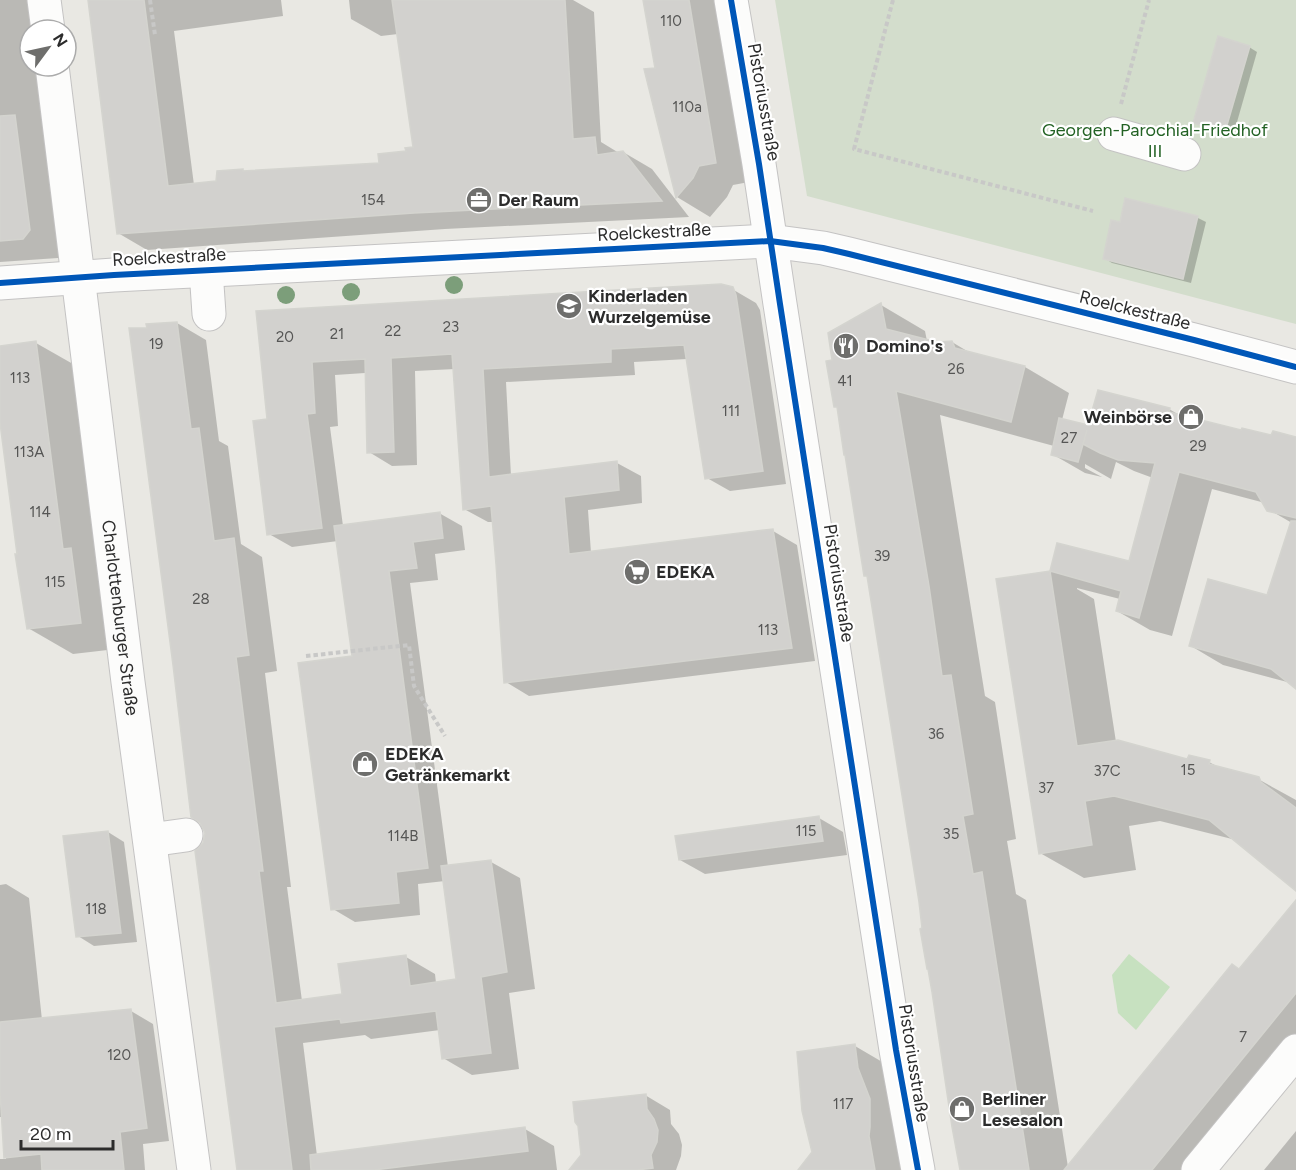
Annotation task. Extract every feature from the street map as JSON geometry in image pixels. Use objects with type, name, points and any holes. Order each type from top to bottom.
[{"type":"street","points":[[44,0],[46,18]]},
{"type":"street","name":"Pistoriusstraße","points":[[731,0],[759,164],[899,1071],[918,1170]]},
{"type":"street","name":"Charlottenburger Straße","points":[[53,78],[128,682],[194,1170]]},
{"type":"street","points":[[1114,134],[1184,154]]},
{"type":"street","name":"Roelckestraße","points":[[0,283],[770,241],[849,254],[1296,367]]},
{"type":"street","points":[[206,270],[209,314]]},
{"type":"street","points":[[150,840],[186,835]]},
{"type":"street","points":[[1198,1170],[1296,1051]]},
{"type":"path","points":[[150,0],[154,35]]},
{"type":"path","points":[[893,0],[854,149],[1093,211]]},
{"type":"path","points":[[1114,134],[1149,0]]},
{"type":"path","points":[[306,656],[409,645],[414,686],[445,736]]},
{"type":"green space","name":"Georgen-Parochial-Friedhof III","points":[[775,0],[1296,0],[1296,324],[807,196]]},
{"type":"green space","points":[[1129,954],[1170,987],[1136,1030],[1118,1013],[1112,975]]},
{"type":"building","points":[[88,0],[144,0],[168,186],[216,181],[217,171],[379,163],[378,154],[406,151],[405,148],[413,147],[392,0],[565,0],[573,139],[595,137],[597,155],[623,151],[662,201],[414,213],[117,234]]},
{"type":"building","points":[[643,0],[689,0],[716,163],[699,166],[693,178],[676,198],[644,69],[655,68]]},
{"type":"building","points":[[1218,36],[1250,46],[1225,132],[1193,123]]},
{"type":"building","points":[[15,115],[30,230],[23,239],[0,241],[0,116]]},
{"type":"building","points":[[1125,198],[1198,216],[1183,279],[1103,259],[1111,220],[1120,222]]},
{"type":"building","points":[[721,284],[733,287],[736,295],[763,471],[705,479],[684,345],[611,349],[611,362],[483,369],[489,477],[617,461],[619,490],[564,497],[569,554],[773,529],[792,648],[504,683],[491,506],[463,510],[452,354],[391,358],[394,452],[367,453],[365,359],[312,362],[315,413],[307,414],[322,528],[267,535],[253,421],[267,419],[256,311]]},
{"type":"building","points":[[881,303],[886,329],[937,342],[952,341],[955,348],[1025,366],[1011,422],[896,391],[942,676],[951,675],[973,814],[963,816],[973,874],[982,872],[1029,1170],[960,1170],[952,1127],[867,576],[864,576],[837,407],[834,407],[826,361],[832,360],[828,333]]},
{"type":"building","points":[[177,322],[191,429],[199,428],[214,541],[234,538],[249,655],[236,657],[263,871],[259,871],[276,1003],[342,994],[338,964],[406,955],[410,986],[456,979],[441,866],[491,860],[507,972],[481,977],[491,1053],[442,1059],[436,1011],[341,1023],[340,1019],[274,1027],[292,1170],[237,1170],[195,851],[203,843],[205,833],[200,823],[191,817],[129,328],[147,328],[146,324]]},
{"type":"building","points":[[36,341],[63,549],[71,548],[81,623],[27,629],[15,554],[17,554],[0,423],[0,346]]},
{"type":"building","points":[[1098,390],[1170,408],[1169,412],[1241,430],[1242,428],[1271,435],[1273,431],[1296,437],[1296,518],[1267,511],[1256,492],[1179,472],[1139,618],[1116,611],[1121,591],[1050,571],[1057,543],[1129,561],[1155,463],[1118,460],[1083,444],[1078,462],[1051,455],[1059,418],[1088,425]]},
{"type":"building","points":[[440,512],[443,538],[413,542],[417,568],[389,571],[428,868],[396,872],[399,903],[331,910],[298,663],[352,656],[334,526]]},
{"type":"building","points":[[1291,521],[1296,521],[1296,689],[1271,669],[1189,646],[1208,579],[1267,595]]},
{"type":"building","points":[[1050,571],[1077,746],[1118,740],[1187,759],[1189,755],[1210,760],[1209,764],[1259,777],[1261,782],[1296,808],[1296,891],[1209,820],[1114,796],[1085,801],[1092,845],[1039,854],[996,579]]},
{"type":"building","points":[[819,816],[823,841],[679,860],[675,836]]},
{"type":"building","points":[[108,831],[121,933],[76,937],[63,836]]},
{"type":"building","points":[[1296,900],[1296,993],[1152,1170],[1064,1170],[1232,964],[1239,969]]},
{"type":"building","points":[[131,1009],[147,1128],[120,1132],[124,1170],[42,1170],[41,1154],[4,1158],[0,1092],[0,1022]]},
{"type":"building","points":[[855,1044],[858,1068],[870,1099],[869,1136],[875,1170],[798,1170],[812,1152],[802,1111],[797,1052]]},
{"type":"building","points":[[646,1094],[647,1109],[658,1130],[657,1142],[651,1155],[653,1168],[569,1170],[581,1155],[573,1102]]},
{"type":"building","points":[[525,1127],[528,1151],[374,1170],[311,1170],[310,1155]]},
{"type":"cycle path","points":[[731,0],[759,164],[896,1050],[918,1170]]},
{"type":"cycle path","points":[[0,283],[770,241],[849,254],[1296,367]]},
{"type":"place","name":"Der Raum","points":[[479,200]]},
{"type":"place","name":"Kinderladen Wurzelgemüse","points":[[569,306]]},
{"type":"place","name":"Domino's","points":[[846,346]]},
{"type":"place","name":"Weinbörse","points":[[1191,417]]},
{"type":"place","name":"EDEKA","points":[[637,572]]},
{"type":"place","name":"EDEKA Getränkemarkt","points":[[365,764]]},
{"type":"place","name":"Berliner Lesesalon","points":[[962,1109]]}]
